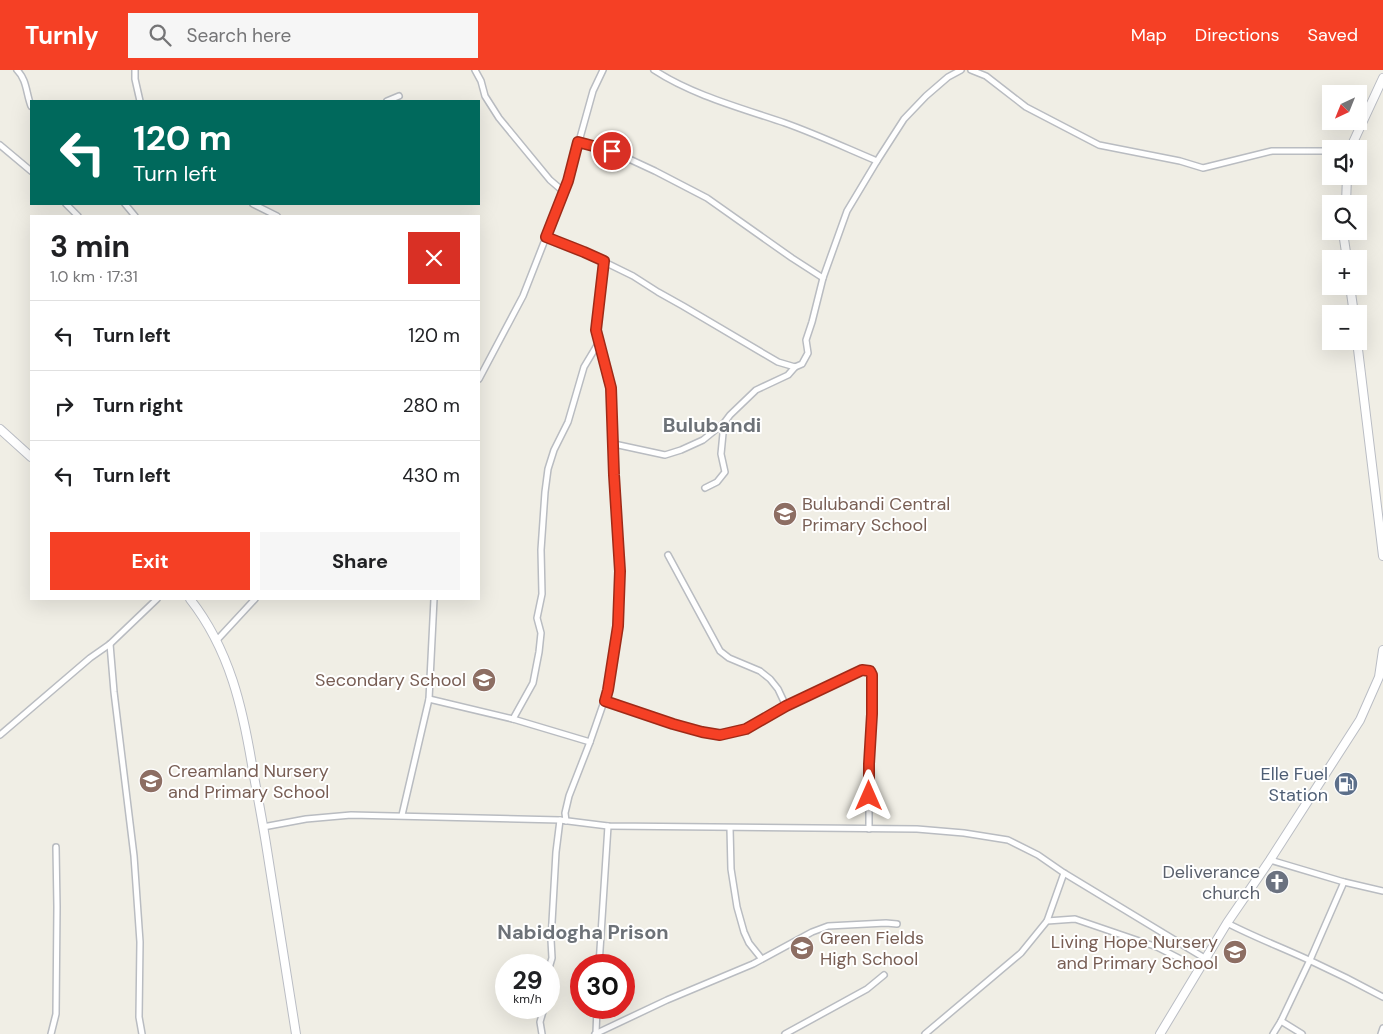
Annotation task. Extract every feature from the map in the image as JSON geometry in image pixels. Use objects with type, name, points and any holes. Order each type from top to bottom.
[{"type":"street","points":[[17,70],[25,80],[30,102]]},
{"type":"street","points":[[136,70],[135,78],[140,100]]},
{"type":"street","points":[[475,70],[481,80],[485,96],[499,118],[550,180],[564,192]]},
{"type":"street","points":[[480,377],[523,296],[564,192],[593,91],[603,70]]},
{"type":"street","points":[[654,70],[703,94],[786,124],[877,161]]},
{"type":"street","points":[[614,444],[665,455],[681,450],[703,440],[724,423],[756,390],[788,374],[802,364],[808,353],[806,340],[823,278],[847,211],[904,120],[926,96],[948,77],[961,70]]},
{"type":"street","points":[[971,70],[986,76]]},
{"type":"street","points":[[981,70],[1026,107],[1099,145],[1180,161],[1203,168],[1272,151],[1322,151]]},
{"type":"street","points":[[1354,140],[1383,78]]},
{"type":"street","points":[[389,100],[399,96]]},
{"type":"street","points":[[578,142],[612,151],[707,198],[823,278]]},
{"type":"street","points":[[0,145],[30,170]]},
{"type":"street","points":[[67,205],[77,215]]},
{"type":"street","points":[[126,205],[134,215]]},
{"type":"street","points":[[255,205],[275,215]]},
{"type":"street","points":[[546,237],[584,252],[633,276],[778,362],[796,367]]},
{"type":"street","points":[[566,820],[565,813],[569,796],[608,690],[618,626],[620,571],[611,388],[596,330],[604,261]]},
{"type":"street","points":[[514,719],[533,683],[539,652],[541,633],[538,618],[542,594],[540,550],[548,469],[554,450],[568,422],[584,367],[599,342]]},
{"type":"street","points":[[1358,350],[1383,556]]},
{"type":"street","points":[[705,488],[717,482],[725,472],[722,454],[724,423]]},
{"type":"street","points":[[0,429],[30,456]]},
{"type":"street","points":[[668,554],[720,651],[729,658],[760,671],[770,679],[778,689],[786,706]]},
{"type":"street","points":[[0,735],[90,658],[110,644],[155,600]]},
{"type":"street","points":[[191,600],[205,618],[217,640],[234,681],[246,731],[263,827],[296,1034]]},
{"type":"street","points":[[217,640],[254,600]]},
{"type":"street","points":[[402,815],[429,699],[434,600]]},
{"type":"street","points":[[110,644],[134,856],[140,942],[139,1017],[142,1034]]},
{"type":"street","points":[[1160,1034],[1227,923],[1360,720],[1379,677],[1383,650]]},
{"type":"street","points":[[605,701],[673,724],[720,735],[746,729],[786,706],[862,670],[870,671],[872,675],[872,714],[869,764],[869,829]]},
{"type":"street","points":[[429,699],[514,719],[590,742]]},
{"type":"street","points":[[263,827],[306,819],[351,815],[402,815],[566,820],[608,826],[917,829],[964,833],[1008,840],[1038,855],[1064,873],[1206,958]]},
{"type":"street","points":[[552,954],[556,852],[560,820]]},
{"type":"street","points":[[600,954],[608,826]]},
{"type":"street","points":[[730,828],[731,869],[737,907],[749,943],[761,958]]},
{"type":"street","points":[[51,1034],[56,1014],[56,847]]},
{"type":"street","points":[[1270,860],[1344,882],[1383,891]]},
{"type":"street","points":[[925,1034],[1021,953],[1047,920],[1064,873]]},
{"type":"street","points":[[1273,1034],[1310,960],[1344,882]]},
{"type":"street","points":[[1047,920],[1075,918],[1157,947],[1200,969]]},
{"type":"street","points":[[597,1019],[596,1034],[667,1000],[753,964],[812,932],[828,926],[879,923],[897,924]]},
{"type":"street","points":[[1227,923],[1254,937],[1310,960],[1383,997]]},
{"type":"street","points":[[785,1034],[867,989],[884,975]]},
{"type":"street","points":[[541,1019],[542,1034]]},
{"type":"street","points":[[1281,1021],[1302,1034]]},
{"type":"street","points":[[1381,1034],[1383,1028]]},
{"type":"place","name":"Bulubandi Central Primary School","points":[[785,514]]},
{"type":"place","name":"Secondary School","points":[[484,680]]},
{"type":"place","name":"Creamland Nursery and Primary School","points":[[151,781]]},
{"type":"place","name":"Elle Fuel Station","points":[[1346,784]]},
{"type":"place","name":"Deliverance church","points":[[1277,882]]},
{"type":"place","name":"Green Fields High School","points":[[802,948]]},
{"type":"place","name":"Living Hope Nursery and Primary School","points":[[1235,952]]},
{"type":"district","name":"Bulubandi","points":[[712,425]]},
{"type":"district","name":"Nabidogha Prison","points":[[583,932]]},
{"type":"route","points":[[612,151],[578,142],[568,181],[546,237],[604,261],[596,330],[611,388],[620,571],[618,626],[605,701],[673,724],[720,735],[746,729],[786,706],[862,670],[870,671],[872,675],[872,714],[869,796]]}]
